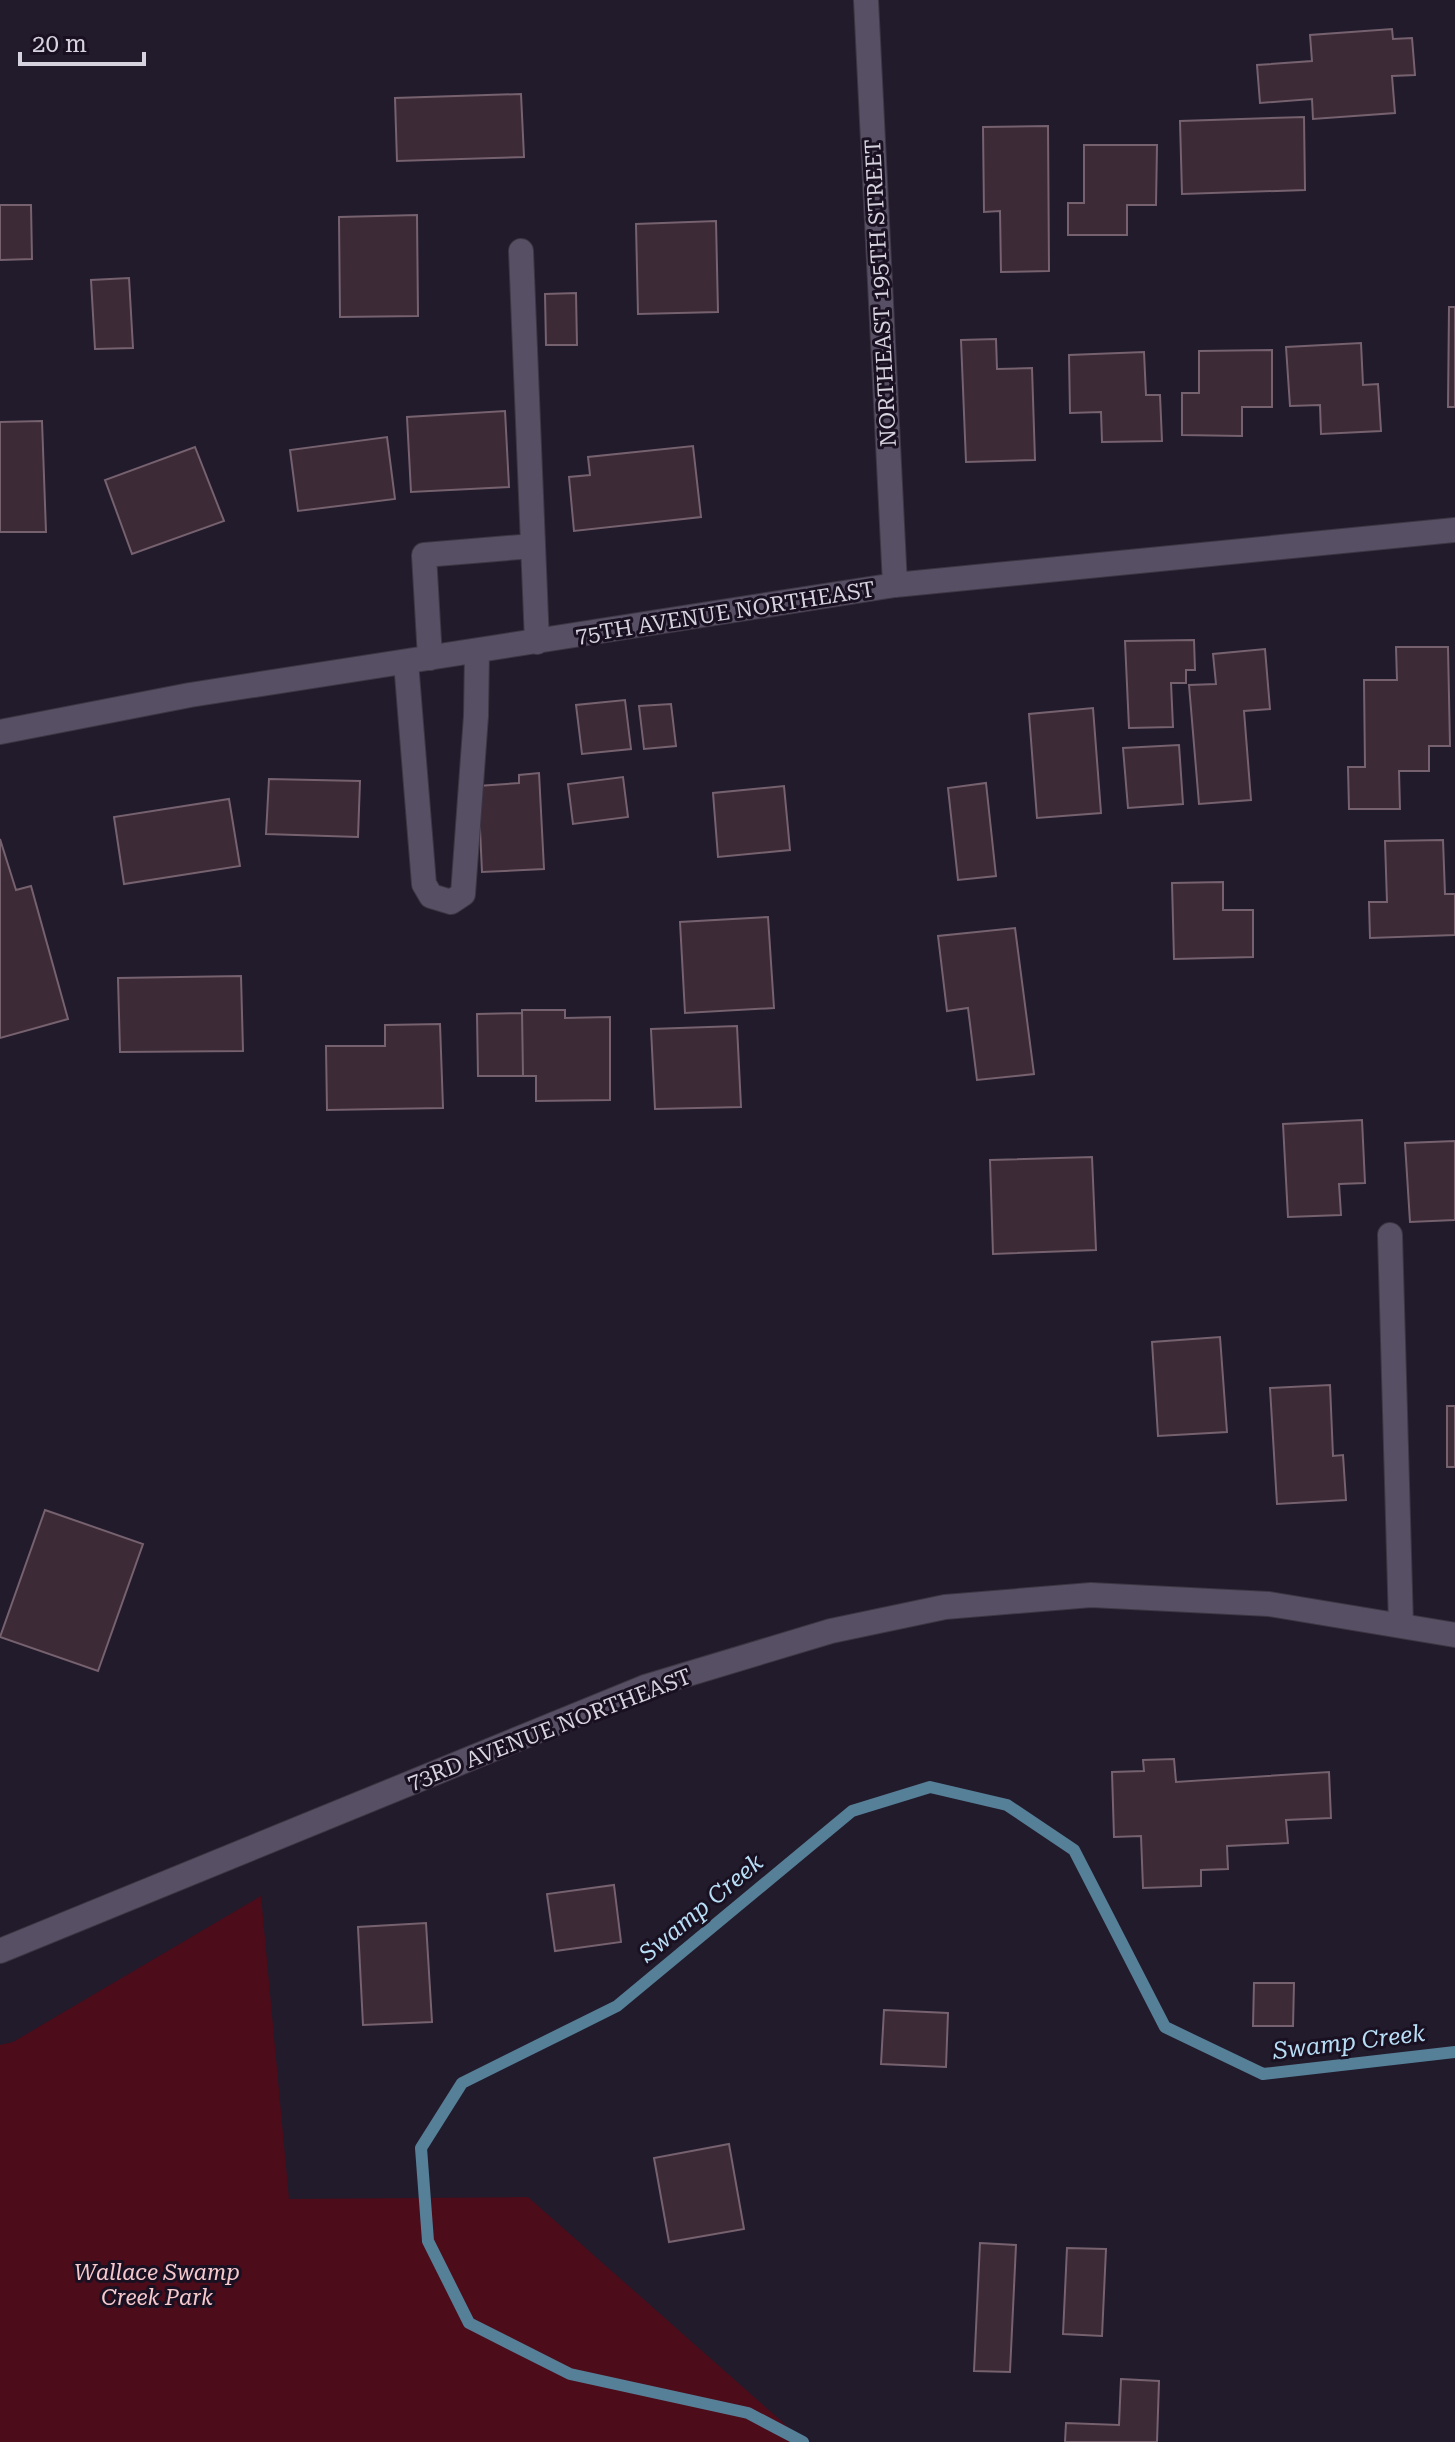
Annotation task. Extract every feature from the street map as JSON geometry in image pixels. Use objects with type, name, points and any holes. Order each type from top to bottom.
[{"type":"street","name":"NORTHEAST 195TH STREET","points":[[866,0],[895,585]]},
{"type":"street","points":[[521,251],[537,642]]},
{"type":"street","name":"75TH AVENUE NORTHEAST","points":[[0,732],[190,695],[895,585],[1455,530]]},
{"type":"street","points":[[430,658],[424,555],[533,546]]},
{"type":"street","points":[[406,662],[424,884],[431,896],[451,902],[463,894],[476,716],[477,651]]},
{"type":"street","points":[[1390,1235],[1401,1625]]},
{"type":"street","name":"73RD AVENUE NORTHEAST","points":[[0,1951],[645,1687],[831,1631],[945,1607],[1091,1595],[1269,1604],[1455,1635]]},
{"type":"green space","name":"Wallace Swamp Creek Park","points":[[261,1896],[289,2199],[528,2197],[805,2442],[0,2442],[0,2045],[13,2042]]},
{"type":"building","points":[[1392,29],[1393,39],[1412,38],[1415,75],[1392,76],[1395,113],[1313,119],[1312,99],[1260,103],[1257,65],[1312,61],[1310,35]]},
{"type":"building","points":[[521,94],[524,157],[397,161],[395,98]]},
{"type":"building","points":[[1304,117],[1305,190],[1182,194],[1180,121]]},
{"type":"building","points":[[1048,126],[1049,271],[1001,272],[1000,211],[984,212],[983,127]]},
{"type":"building","points":[[1084,145],[1157,145],[1156,205],[1127,205],[1127,235],[1068,235],[1068,203],[1084,203]]},
{"type":"building","points":[[0,205],[31,205],[32,259],[0,260]]},
{"type":"building","points":[[417,215],[418,316],[340,317],[339,217]]},
{"type":"building","points":[[716,221],[718,312],[638,314],[636,224]]},
{"type":"building","points":[[129,278],[133,348],[95,349],[91,280]]},
{"type":"building","points":[[576,293],[577,345],[546,345],[545,294]]},
{"type":"building","points":[[1449,307],[1455,307],[1455,407],[1448,407]]},
{"type":"building","points":[[996,339],[997,369],[1032,368],[1035,460],[966,462],[961,340]]},
{"type":"building","points":[[1361,343],[1363,385],[1378,384],[1381,431],[1321,434],[1320,405],[1290,406],[1286,347]]},
{"type":"building","points":[[1272,350],[1272,407],[1242,407],[1242,436],[1182,435],[1182,393],[1199,393],[1199,351]]},
{"type":"building","points":[[1144,352],[1146,395],[1160,395],[1162,441],[1102,442],[1101,412],[1070,413],[1069,355]]},
{"type":"building","points":[[505,411],[509,487],[411,492],[407,417]]},
{"type":"building","points":[[42,421],[46,532],[0,532],[0,422]]},
{"type":"building","points":[[387,437],[395,499],[298,511],[290,450]]},
{"type":"building","points":[[693,446],[701,517],[574,531],[569,477],[590,475],[588,457]]},
{"type":"building","points":[[195,447],[224,521],[132,554],[105,480]]},
{"type":"building","points":[[1194,640],[1195,670],[1186,670],[1186,683],[1171,683],[1173,727],[1129,728],[1125,641]]},
{"type":"building","points":[[1396,647],[1448,647],[1450,746],[1429,746],[1429,771],[1399,771],[1400,809],[1349,809],[1348,767],[1365,767],[1364,680],[1397,680]]},
{"type":"building","points":[[1265,649],[1270,709],[1244,711],[1251,800],[1199,804],[1189,685],[1216,684],[1213,654]]},
{"type":"building","points":[[625,700],[631,749],[582,754],[576,705]]},
{"type":"building","points":[[671,704],[676,746],[644,749],[639,706]]},
{"type":"building","points":[[1093,708],[1101,813],[1037,818],[1029,714]]},
{"type":"building","points":[[1179,745],[1183,804],[1128,808],[1123,748]]},
{"type":"building","points":[[539,773],[544,869],[482,872],[478,786],[519,783],[519,775]]},
{"type":"building","points":[[623,777],[628,817],[573,824],[568,784]]},
{"type":"building","points":[[269,779],[360,781],[358,837],[266,834]]},
{"type":"building","points":[[986,783],[996,876],[958,880],[948,788]]},
{"type":"building","points":[[784,786],[790,850],[718,857],[713,793]]},
{"type":"building","points":[[229,799],[240,866],[124,884],[114,817]]},
{"type":"building","points":[[0,839],[16,890],[31,886],[68,1019],[0,1038]]},
{"type":"building","points":[[1443,840],[1445,894],[1455,894],[1455,935],[1370,938],[1369,902],[1387,902],[1385,841]]},
{"type":"building","points":[[1223,882],[1223,910],[1253,910],[1253,957],[1174,959],[1172,883]]},
{"type":"building","points":[[768,917],[774,1008],[685,1013],[680,922]]},
{"type":"building","points":[[1015,928],[1034,1074],[977,1080],[968,1008],[947,1011],[938,936]]},
{"type":"building","points":[[241,976],[243,1051],[120,1052],[118,978]]},
{"type":"building","points":[[522,1010],[565,1010],[565,1018],[610,1017],[610,1100],[536,1101],[536,1076],[523,1076]]},
{"type":"building","points":[[522,1013],[523,1076],[478,1076],[477,1014]]},
{"type":"building","points":[[440,1024],[443,1108],[327,1110],[326,1046],[385,1046],[385,1025]]},
{"type":"building","points":[[737,1026],[741,1107],[655,1109],[651,1029]]},
{"type":"building","points":[[1362,1120],[1365,1183],[1339,1184],[1341,1215],[1288,1217],[1283,1124]]},
{"type":"building","points":[[1455,1141],[1455,1220],[1410,1222],[1405,1143]]},
{"type":"building","points":[[1092,1157],[1096,1250],[993,1254],[990,1160]]},
{"type":"building","points":[[1220,1337],[1227,1432],[1158,1436],[1152,1342]]},
{"type":"building","points":[[1330,1385],[1333,1456],[1343,1455],[1346,1500],[1277,1504],[1270,1388]]},
{"type":"building","points":[[1447,1406],[1455,1406],[1455,1467],[1447,1467]]},
{"type":"building","points":[[45,1510],[143,1544],[98,1671],[0,1637]]},
{"type":"building","points":[[1174,1759],[1176,1782],[1329,1772],[1331,1818],[1286,1820],[1288,1843],[1227,1846],[1228,1869],[1201,1870],[1201,1886],[1143,1888],[1141,1836],[1114,1837],[1112,1772],[1144,1771],[1143,1760]]},
{"type":"building","points":[[614,1885],[621,1942],[555,1951],[547,1894]]},
{"type":"building","points":[[426,1923],[432,2022],[363,2025],[358,1927]]},
{"type":"building","points":[[1254,1983],[1294,1983],[1293,2026],[1253,2026]]},
{"type":"building","points":[[884,2010],[948,2013],[946,2067],[881,2064]]},
{"type":"building","points":[[729,2144],[744,2229],[669,2242],[654,2158]]},
{"type":"building","points":[[980,2243],[1016,2245],[1010,2372],[974,2371]]},
{"type":"building","points":[[1067,2248],[1106,2249],[1102,2336],[1063,2334]]},
{"type":"building","points":[[1121,2379],[1159,2381],[1157,2442],[1065,2442],[1066,2423],[1119,2425]]},
{"type":"waterway","name":"Swamp Creek","points":[[803,2442],[748,2413],[570,2374],[469,2323],[428,2241],[421,2148],[462,2083],[617,2006],[852,1811],[930,1787],[1007,1805],[1074,1850],[1165,2027],[1263,2074],[1455,2052]]}]
